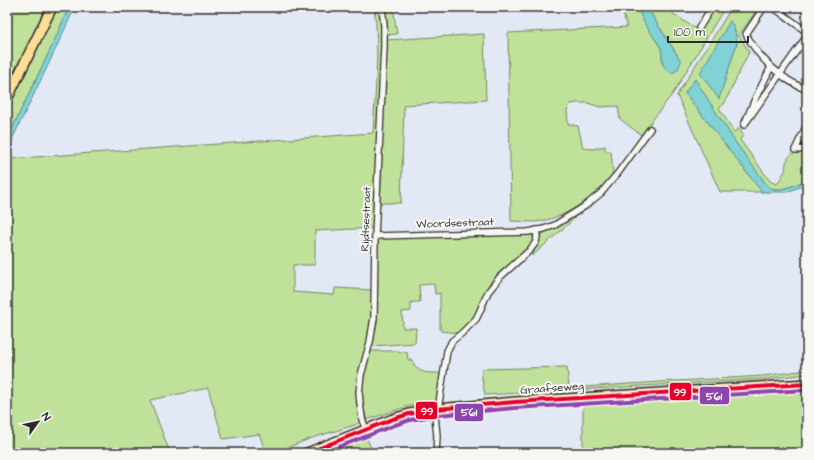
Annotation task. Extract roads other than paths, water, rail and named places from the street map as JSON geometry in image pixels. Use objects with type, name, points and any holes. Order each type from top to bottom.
[{"type":"main road","points":[[7,99],[52,7]]},
{"type":"main road","name":"Graafseweg","points":[[307,453],[409,414],[437,409],[515,402],[807,384]]},
{"type":"street","name":"Rijdtsestraat","points":[[366,430],[362,419],[359,393],[374,318],[375,236],[384,47],[382,7]]},
{"type":"street","points":[[698,28],[712,7]]},
{"type":"street","points":[[764,7],[746,34],[750,42],[771,67],[780,75],[807,90]]},
{"type":"street","points":[[773,7],[807,32]]},
{"type":"street","points":[[771,67],[744,125],[807,36]]},
{"type":"street","points":[[807,126],[796,150],[807,149]]},
{"type":"street","name":"Woordsestraat","points":[[375,236],[528,232],[551,227],[585,206],[601,193],[618,173],[650,129]]},
{"type":"street","points":[[436,453],[437,436],[434,414],[439,403],[447,351],[452,341],[462,333],[480,313],[488,292],[500,277],[530,250],[536,242],[536,230]]},
{"type":"water","points":[[69,7],[75,7],[7,150],[7,139],[53,44]]},
{"type":"water","points":[[637,7],[648,7],[681,61],[678,69],[674,72],[671,73],[663,65],[661,48],[645,24]]},
{"type":"water","points":[[730,21],[736,34],[737,43],[719,99],[700,73]]},
{"type":"water","points":[[695,79],[736,143],[766,184],[772,188],[783,189],[807,180],[807,184],[787,192],[762,192],[685,93]]}]
